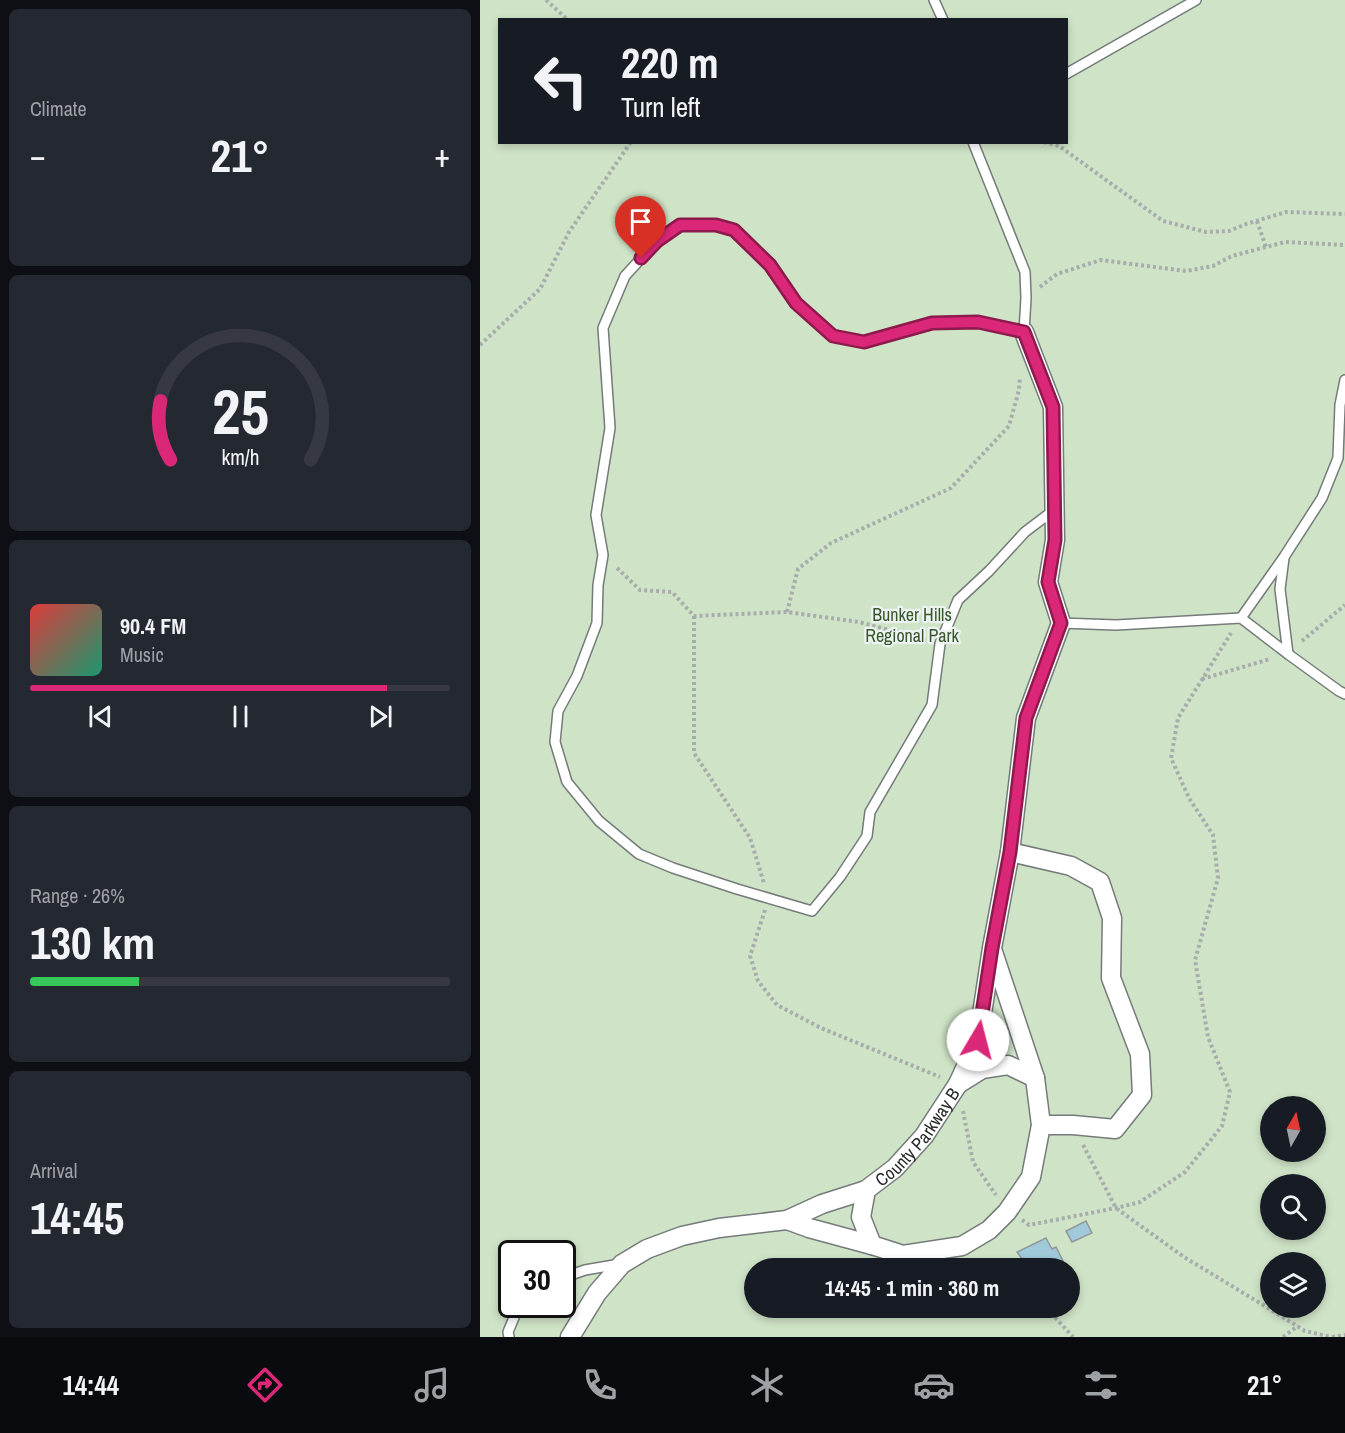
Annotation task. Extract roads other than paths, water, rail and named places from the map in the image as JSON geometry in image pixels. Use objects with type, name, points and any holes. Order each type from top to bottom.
[{"type":"street","points":[[1024,332],[1053,407],[1055,540],[1048,582],[1061,623]]},
{"type":"street","name":"County Parkway B","points":[[570,1337],[597,1293],[622,1264],[647,1249],[682,1236],[719,1228],[787,1220],[822,1204],[866,1190],[895,1168],[924,1136],[958,1084],[978,1040],[1010,852],[1026,718],[1061,623]]},
{"type":"street","points":[[1010,852],[1071,866],[1100,882],[1112,918],[1112,978],[1140,1054],[1143,1095],[1115,1129],[1041,1125]]},
{"type":"street","name":"County Parkway B","points":[[787,1220],[903,1255],[962,1246],[989,1230],[1007,1212],[1031,1177],[1041,1125],[1035,1078],[992,948]]},
{"type":"street","points":[[958,1084],[982,1069],[1008,1065],[1035,1078]]},
{"type":"street","points":[[866,1190],[861,1217],[872,1245]]},
{"type":"lane","points":[[934,0],[942,18]]},
{"type":"lane","points":[[1068,73],[1196,0]]},
{"type":"lane","points":[[974,144],[1024,272],[1026,298],[1024,332],[978,322],[966,322],[932,323],[864,342],[833,336],[796,303],[770,265],[734,230],[716,225],[680,225],[657,241],[625,276],[603,328],[610,428],[596,515],[603,555],[598,585],[597,623],[577,676],[558,711],[555,742],[567,782],[599,820],[639,854],[737,889],[812,910],[840,877],[867,836],[870,812],[932,705],[940,644],[958,600],[1025,532],[1054,510]]},
{"type":"lane","points":[[1241,618],[1322,498],[1338,458],[1340,405],[1345,380]]},
{"type":"lane","points":[[1284,557],[1280,589],[1288,654]]},
{"type":"lane","points":[[1061,623],[1116,625],[1241,618],[1345,694]]},
{"type":"lane","points":[[576,1273],[622,1264]]},
{"type":"lane","points":[[509,1337],[508,1332],[514,1318]]},
{"type":"park label","name":"Bunker Hills Regional Park","points":[[912,624]]}]
